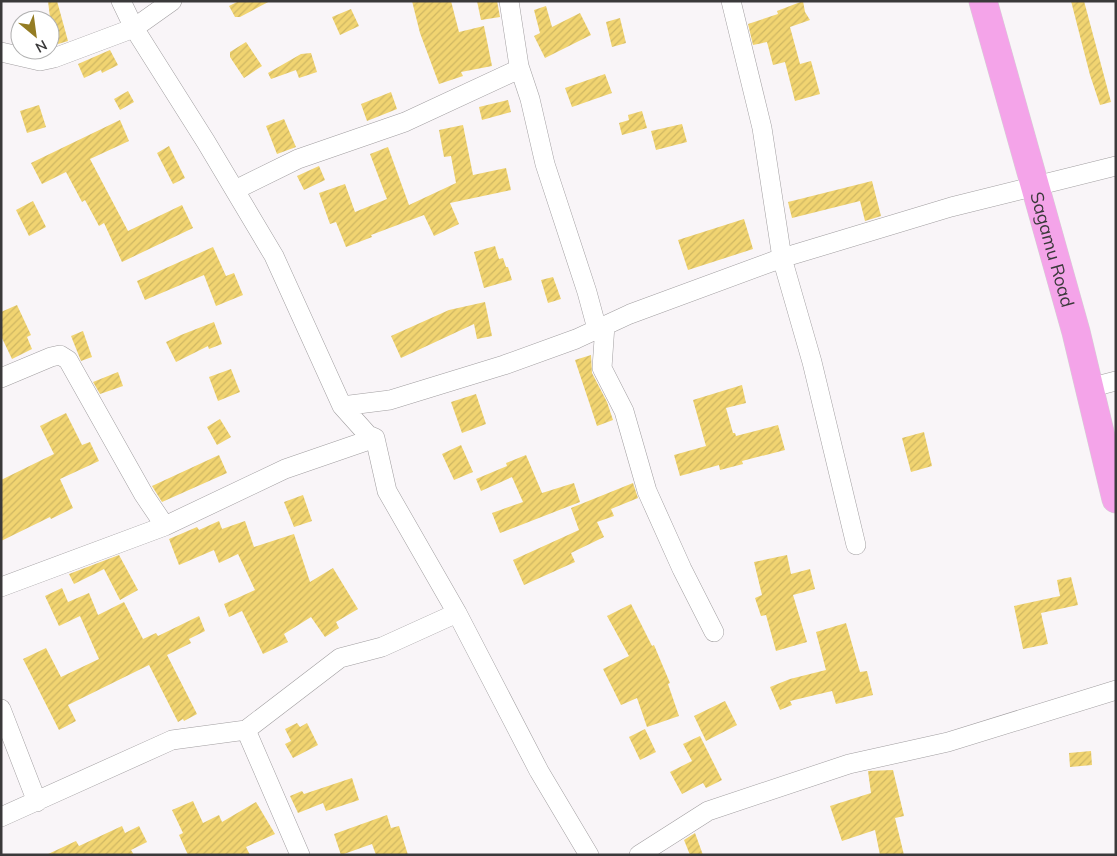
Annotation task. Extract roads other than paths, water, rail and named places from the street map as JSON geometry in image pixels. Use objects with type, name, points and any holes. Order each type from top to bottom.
[{"type":"highway","name":"Sagamu Road","points":[[983,1],[1076,332],[1116,499]]},
{"type":"street","points":[[121,1],[134,28],[274,256],[342,406],[368,435],[375,438]]},
{"type":"street","points":[[1,52],[40,60],[54,58],[134,28],[172,1]]},
{"type":"street","points":[[509,1],[519,66],[530,99],[545,164],[601,327],[602,368],[624,411],[646,491],[714,632]]},
{"type":"street","points":[[731,1],[762,128],[782,258],[812,362],[856,546]]},
{"type":"street","points":[[235,190],[298,159],[405,122],[515,71],[519,66]]},
{"type":"street","points":[[342,406],[399,398],[504,365],[576,339],[630,314],[782,258],[951,207],[1116,166]]},
{"type":"street","points":[[1,378],[51,357],[60,355],[68,360],[144,495],[165,526]]},
{"type":"street","points":[[1089,388],[1116,381]]},
{"type":"street","points":[[1,587],[165,526],[285,469],[375,438]]},
{"type":"street","points":[[375,438],[387,490],[457,613],[539,771],[589,855]]},
{"type":"street","points":[[1,818],[172,740],[246,730],[340,658],[382,647],[457,613]]},
{"type":"street","points":[[639,855],[708,810],[849,764],[948,742],[1116,690]]},
{"type":"street","points":[[1,709],[37,802]]},
{"type":"street","points":[[246,730],[300,855]]}]
